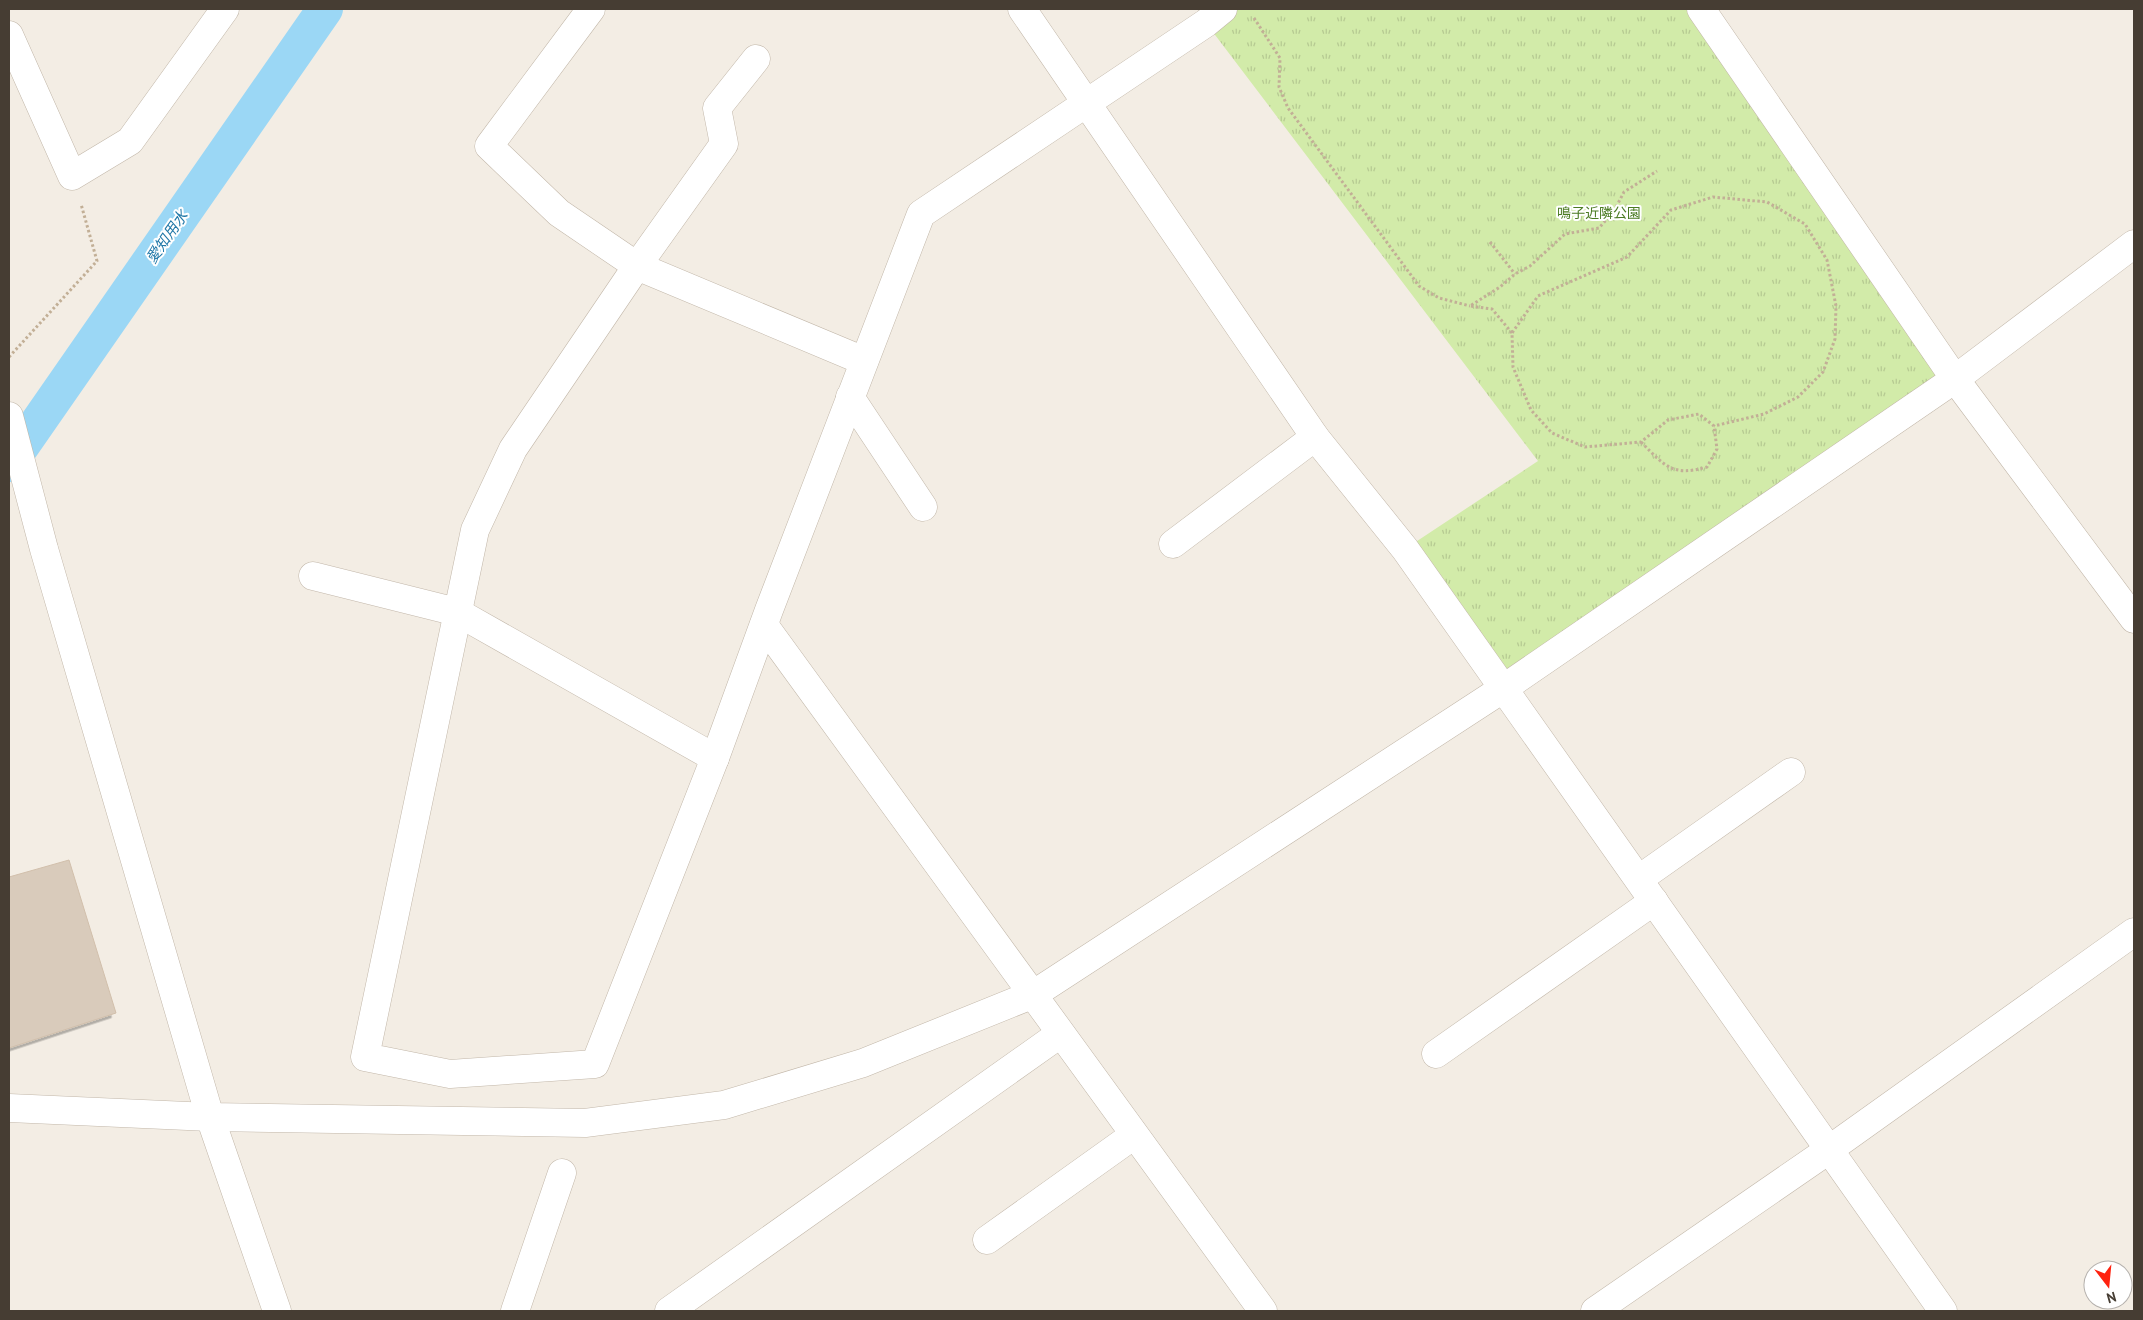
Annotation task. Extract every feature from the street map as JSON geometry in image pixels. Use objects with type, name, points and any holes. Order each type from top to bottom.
[{"type":"street","points":[[9,35],[72,176],[130,141],[225,9]]},
{"type":"street","points":[[591,9],[489,146],[559,213],[637,266],[864,361]]},
{"type":"street","points":[[1022,9],[1315,437],[1405,549],[1943,1311]]},
{"type":"street","points":[[756,59],[717,108],[724,144],[637,266],[513,449],[475,530],[365,1057],[450,1074],[595,1064],[715,758],[850,397],[921,214],[1206,23],[1223,9]]},
{"type":"street","points":[[1701,9],[1955,379],[2134,619]]},
{"type":"street","points":[[9,1108],[210,1117],[585,1123],[724,1105],[862,1063],[1034,994],[1504,688],[1955,379],[2134,244]]},
{"type":"street","points":[[850,397],[924,507]]},
{"type":"street","points":[[9,416],[44,549],[210,1117],[277,1311]]},
{"type":"street","points":[[1173,544],[1315,437]]},
{"type":"street","points":[[313,576],[457,612],[715,758]]},
{"type":"street","points":[[764,625],[1263,1311]]},
{"type":"street","points":[[1436,1054],[1647,890],[1791,772]]},
{"type":"street","points":[[1595,1311],[1830,1149],[2134,932]]},
{"type":"street","points":[[669,1311],[1060,1034]]},
{"type":"street","points":[[987,1240],[1134,1135]]},
{"type":"street","points":[[515,1311],[562,1173]]},
{"type":"path","points":[[1253,17],[1280,58],[1279,86],[1288,108],[1419,286],[1439,298],[1470,306],[1492,309],[1512,333]]},
{"type":"path","points":[[1470,306],[1530,266],[1565,234],[1599,228],[1614,211],[1624,192],[1657,171]]},
{"type":"path","points":[[9,357],[97,261],[72,176]]},
{"type":"path","points":[[1641,442],[1658,459],[1674,470],[1690,472],[1707,466],[1717,449],[1714,426],[1699,414],[1668,420],[1641,442],[1585,447],[1552,433],[1531,410],[1513,367],[1512,333],[1538,296],[1626,257],[1671,210],[1713,198],[1767,202],[1805,224],[1827,260],[1836,306],[1835,339],[1823,372],[1798,396],[1764,414],[1714,426]]},
{"type":"path","points":[[1490,242],[1516,274]]},
{"type":"green space","name":"鳴子近隣公園","points":[[1223,9],[1701,9],[1955,379],[1504,688],[1405,549],[1538,461],[1206,23]]},
{"type":"building","points":[[69,860],[116,1013],[9,1048],[9,877]]},
{"type":"waterway","name":"愛知用水","points":[[9,464],[325,9]]}]
